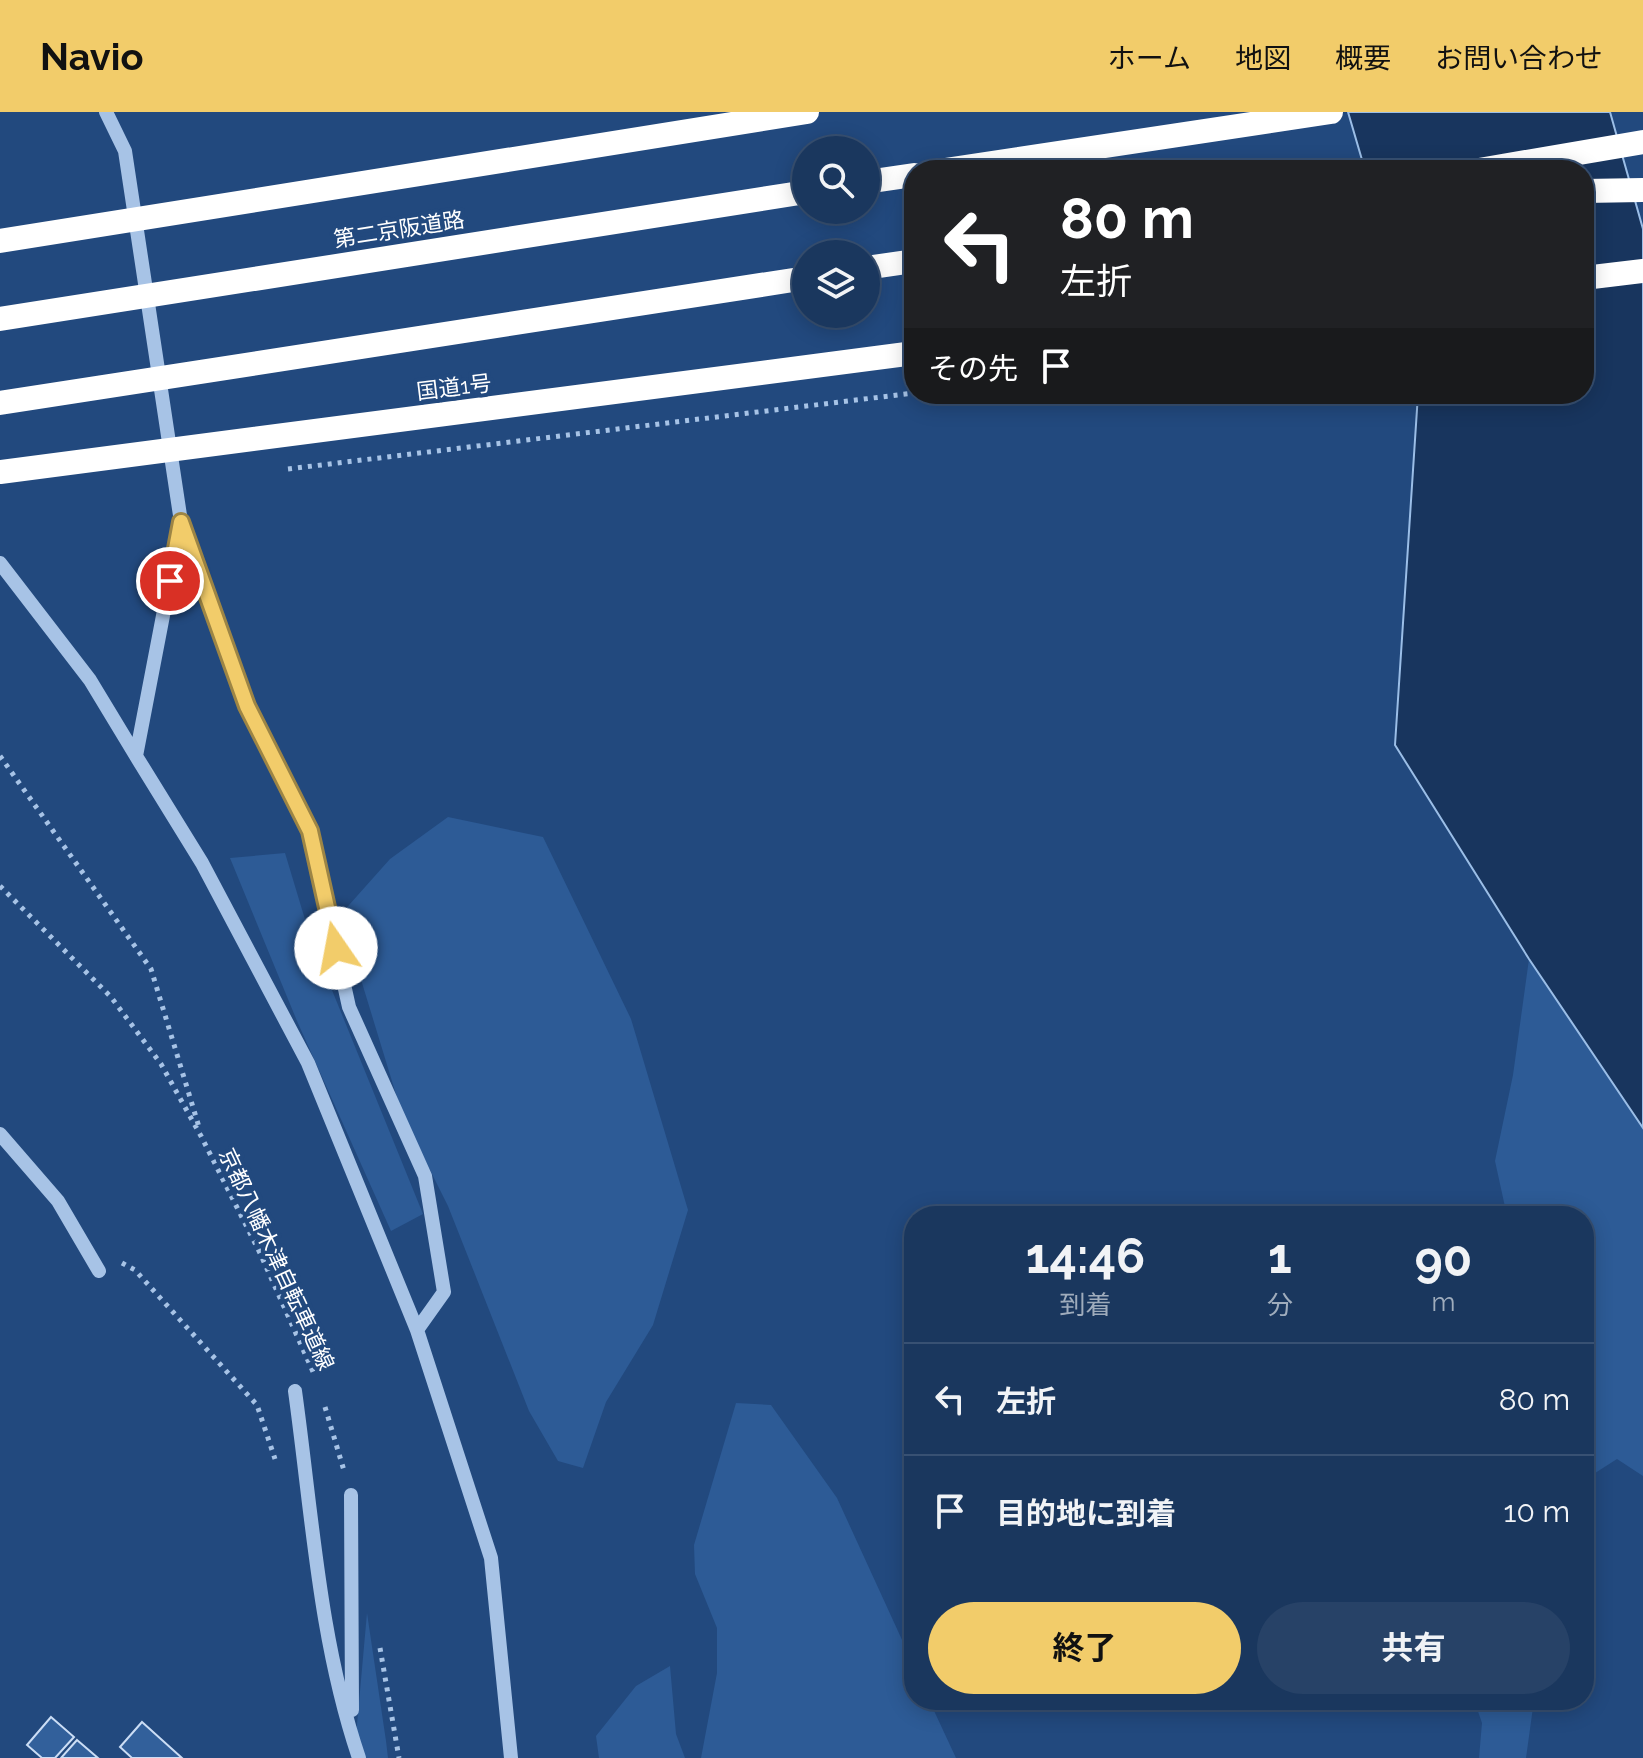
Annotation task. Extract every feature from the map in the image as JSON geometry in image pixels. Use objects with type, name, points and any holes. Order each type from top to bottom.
[{"type":"highway","points":[[0,241],[807,112]]},
{"type":"highway","points":[[1011,160],[1331,112]]},
{"type":"highway","points":[[1538,160],[1643,142]]},
{"type":"highway","points":[[880,180],[904,176]]},
{"type":"highway","points":[[1594,191],[1643,190]]},
{"type":"highway","name":"第二京阪道路","points":[[0,319],[792,194]]},
{"type":"highway","points":[[880,266],[904,262]]},
{"type":"highway","points":[[1594,277],[1643,271]]},
{"type":"highway","points":[[0,403],[792,280]]},
{"type":"highway","name":"国道1号","points":[[0,472],[904,354]]},
{"type":"street","points":[[106,112],[125,151],[181,522],[247,706],[310,831],[349,1007],[425,1176],[444,1292],[417,1330]]},
{"type":"street","points":[[136,756],[181,522]]},
{"type":"street","points":[[0,563],[90,680],[202,863],[308,1063],[417,1330],[491,1558],[511,1758]]},
{"type":"street","points":[[0,1134],[58,1201],[99,1271]]},
{"type":"street","points":[[295,1391],[312,1509],[318,1585],[359,1758]]},
{"type":"street","points":[[346,1758],[350,1730],[351,1495]]},
{"type":"path","points":[[284,469],[904,394]]},
{"type":"path","points":[[0,756],[151,969],[201,1136]]},
{"type":"path","name":"京都八幡木津自転車道線","points":[[0,886],[111,997],[161,1064],[260,1253],[315,1376]]},
{"type":"path","points":[[80,1238],[135,1270],[239,1383],[257,1405],[277,1465]]},
{"type":"path","name":"京都八幡木津自転車道線","points":[[324,1403],[351,1495]]},
{"type":"path","points":[[377,1634],[399,1758]]},
{"type":"shaded area","points":[[1348,112],[1610,112],[1643,229],[1643,1128],[1529,959],[1395,745],[1417,404],[1594,404],[1594,160],[1362,160]]},
{"type":"shaded area","points":[[448,817],[543,837],[631,1019],[688,1210],[653,1325],[606,1402],[583,1468],[558,1461],[529,1411],[448,1206],[402,1114],[341,914],[390,859]]},
{"type":"shaded area","points":[[285,853],[310,936],[423,1214],[391,1231],[297,1021],[230,858]]},
{"type":"shaded area","points":[[1529,959],[1643,1128],[1643,1476],[1617,1459],[1594,1474],[1594,1206],[1505,1206],[1495,1161],[1513,1075]]},
{"type":"shaded area","points":[[736,1403],[771,1405],[837,1498],[904,1644],[904,1710],[934,1710],[956,1758],[701,1758],[717,1673],[717,1628],[695,1574],[694,1545]]},
{"type":"shaded area","points":[[367,1613],[386,1741],[388,1758],[354,1758]]},
{"type":"shaded area","points":[[670,1666],[676,1734],[685,1758],[599,1758],[596,1736],[636,1686]]},
{"type":"shaded area","points":[[1477,1710],[1533,1710],[1526,1758],[1479,1758],[1482,1723]]},
{"type":"building","points":[[51,1717],[74,1737],[55,1758],[42,1758],[27,1745]]},
{"type":"building","points":[[142,1722],[182,1758],[132,1758],[120,1747]]},
{"type":"building","points":[[77,1740],[98,1758],[61,1758]]},
{"type":"route","points":[[170,581],[181,522],[247,706],[310,831],[336,948]]}]
